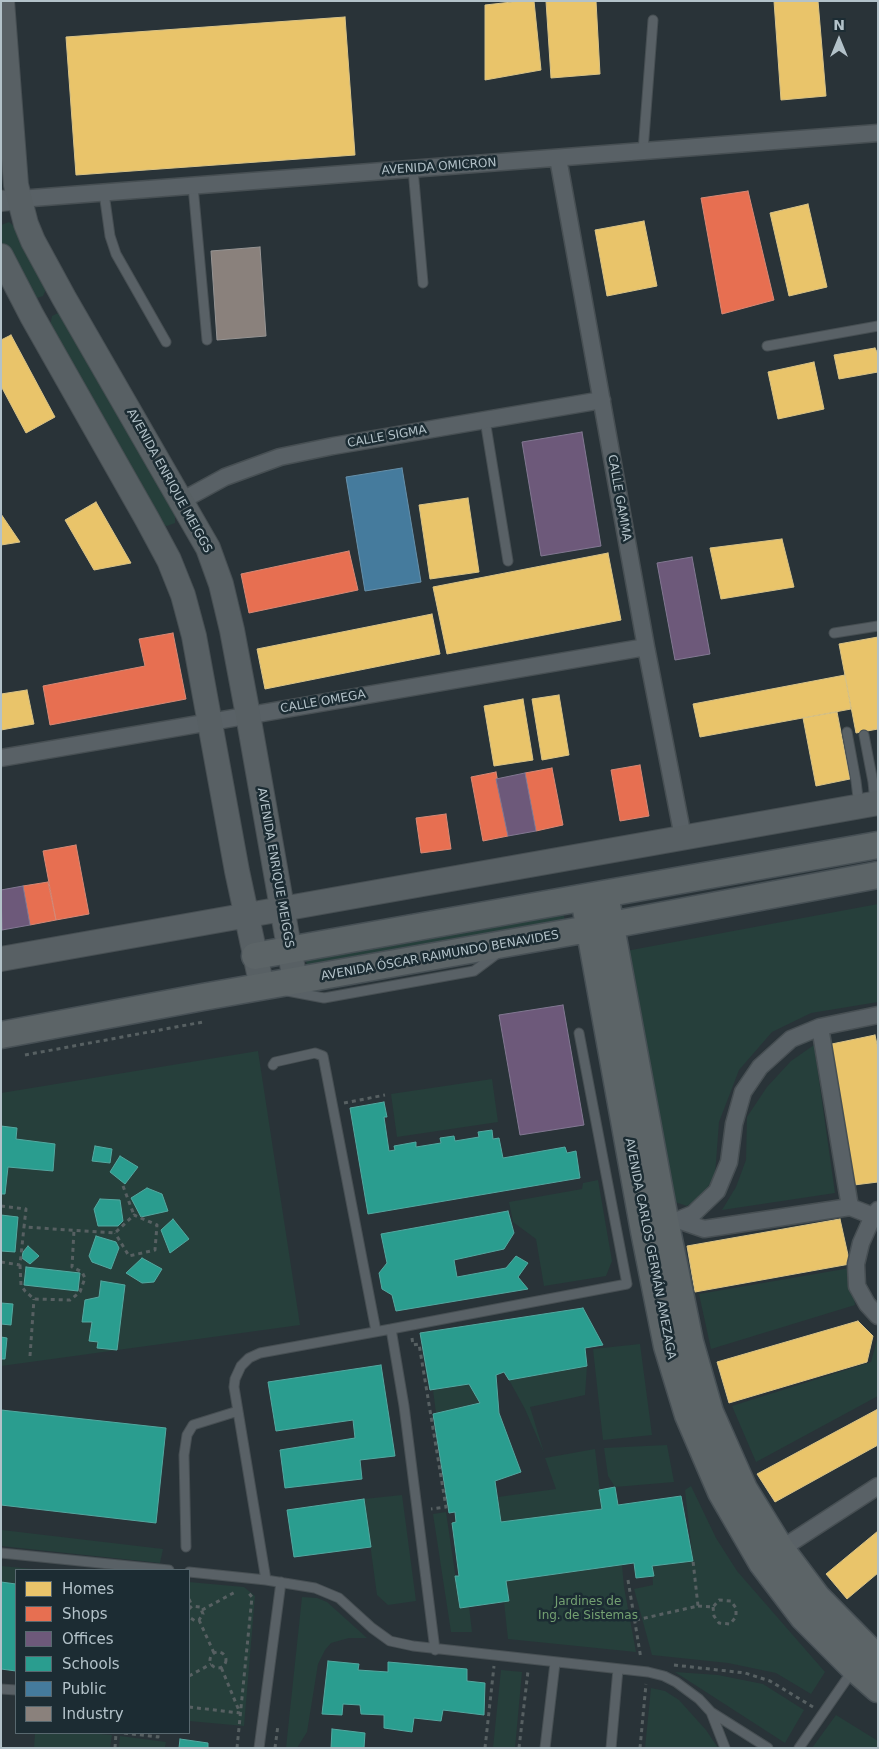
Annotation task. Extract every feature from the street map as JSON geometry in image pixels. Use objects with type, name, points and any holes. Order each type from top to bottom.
[{"type":"main road","name":"AVENIDA ENRIQUE MEIGGS","points":[[2,1],[10,200],[26,224],[33,241],[64,298],[208,548],[222,584],[248,715],[295,981]]},
{"type":"main road","points":[[1,256],[32,316],[147,518],[168,560],[182,596],[194,636],[237,870],[262,987]]},
{"type":"main road","points":[[32,316],[64,298]]},
{"type":"main road","points":[[1,959],[870,804]]},
{"type":"main road","points":[[255,956],[878,844]]},
{"type":"main road","name":"AVENIDA ÓSCAR RAIMUNDO BENAVIDES","points":[[1,1035],[878,875]]},
{"type":"main road","name":"AVENIDA CARLOS GERMÁN AMEZAGA","points":[[595,896],[672,1222],[690,1342],[710,1412],[744,1489],[781,1549],[817,1597],[878,1659]]},
{"type":"main road","name":"AVENIDA CARLOS GERMÁN AMEZAGA","points":[[601,927],[644,1231],[665,1337],[688,1415],[721,1492],[762,1563],[803,1617],[878,1689]]},
{"type":"street","name":"AVENIDA OMICRON","points":[[10,200],[878,133]]},
{"type":"street","name":"CALLE GAMMA","points":[[558,158],[646,647],[683,837]]},
{"type":"street","name":"CALLE SIGMA","points":[[181,501],[225,477],[280,457],[602,400]]},
{"type":"street","name":"CALLE OMEGA","points":[[1,758],[646,647]]},
{"type":"street","points":[[672,1222],[693,1214],[717,1191],[729,1162],[734,1124],[743,1092],[760,1067],[791,1039],[820,1026],[878,1015]]},
{"type":"street","points":[[820,1026],[850,1207]]},
{"type":"street","points":[[672,1222],[704,1229],[850,1207],[875,1213],[860,1243],[856,1264],[857,1286],[867,1304],[878,1316]]},
{"type":"street","points":[[781,1549],[878,1486]]},
{"type":"lane","points":[[643,151],[653,20]]},
{"type":"lane","points":[[413,169],[422,283]]},
{"type":"lane","points":[[193,186],[207,340]]},
{"type":"lane","points":[[104,193],[110,236],[116,254],[166,342]]},
{"type":"lane","points":[[767,346],[878,326]]},
{"type":"lane","points":[[485,420],[508,561]]},
{"type":"lane","points":[[834,632],[878,626]]},
{"type":"lane","points":[[847,732],[856,781],[870,804]]},
{"type":"lane","points":[[864,734],[873,782],[870,804]]},
{"type":"lane","points":[[262,987],[324,998],[474,971],[512,943]]},
{"type":"lane","points":[[266,1580],[234,1388],[235,1378],[241,1366],[249,1358],[260,1353],[627,1284],[579,1033]]},
{"type":"lane","points":[[273,1065],[275,1062],[315,1054],[323,1056],[376,1331]]},
{"type":"lane","points":[[391,1329],[404,1406],[435,1650]]},
{"type":"lane","points":[[186,1547],[184,1454],[187,1435],[193,1425],[238,1411]]},
{"type":"lane","points":[[1,1553],[159,1569]]},
{"type":"lane","points":[[190,1572],[266,1580],[315,1588],[339,1598],[372,1628],[390,1641],[435,1650],[618,1669],[664,1676],[676,1682],[699,1699],[711,1712],[768,1748]]},
{"type":"lane","points":[[259,1748],[281,1582]]},
{"type":"lane","points":[[545,1748],[555,1662]]},
{"type":"lane","points":[[799,1748],[854,1668]]},
{"type":"lane","points":[[611,1748],[618,1669]]},
{"type":"lane","points":[[1,1689],[15,1690]]},
{"type":"lane","points":[[711,1712],[725,1748]]},
{"type":"path","points":[[115,1233],[129,1256],[155,1250],[157,1225],[134,1215],[123,1186]]},
{"type":"path","points":[[1,1206],[26,1209],[20,1264],[21,1285],[34,1299],[70,1300],[83,1287],[85,1275],[72,1267],[74,1230]]},
{"type":"path","points":[[24,1227],[115,1233],[134,1215]]},
{"type":"path","points":[[1,1262],[20,1264]]},
{"type":"path","points":[[30,1356],[34,1299]]},
{"type":"path","points":[[410,1332],[413,1345],[420,1344],[446,1507],[428,1510]]},
{"type":"path","points":[[693,1561],[698,1606]]},
{"type":"path","points":[[628,1580],[641,1660],[648,1663]]},
{"type":"path","points":[[237,1748],[252,1597]]},
{"type":"path","points":[[719,1600],[731,1601],[736,1608],[736,1617],[730,1624],[719,1623],[714,1616],[713,1607],[719,1600]]},
{"type":"path","points":[[636,1620],[698,1606],[713,1607]]},
{"type":"path","points":[[190,1607],[200,1607],[203,1614],[199,1620]]},
{"type":"path","points":[[190,1618],[199,1620]]},
{"type":"path","points":[[199,1620],[214,1653]]},
{"type":"path","points":[[211,1664],[210,1656],[218,1652],[225,1656],[226,1660],[221,1667]]},
{"type":"path","points":[[211,1664],[214,1667],[221,1667]]},
{"type":"path","points":[[190,1675],[211,1664]]},
{"type":"path","points":[[485,1748],[494,1664]]},
{"type":"path","points":[[670,1665],[745,1673],[770,1681],[812,1707],[826,1710]]},
{"type":"path","points":[[221,1667],[240,1713]]},
{"type":"path","points":[[519,1748],[528,1668]]},
{"type":"path","points":[[640,1748],[647,1679]]},
{"type":"path","points":[[190,1707],[240,1713]]},
{"type":"path","points":[[114,1748],[116,1734]]},
{"type":"path","points":[[132,1734],[158,1737],[158,1734]]},
{"type":"green space","points":[[9,222],[20,231],[48,285],[43,296],[34,299],[1,244],[1,225]]},
{"type":"green space","points":[[58,313],[65,319],[175,515],[175,523],[167,526],[159,524],[50,326],[52,316]]},
{"type":"green space","points":[[878,904],[878,1002],[811,1013],[772,1032],[739,1070],[719,1122],[715,1175],[703,1195],[687,1206],[675,1202],[626,951]]},
{"type":"green space","points":[[562,908],[565,921],[308,968],[304,955]]},
{"type":"green space","points":[[814,1045],[835,1193],[722,1210],[736,1187],[746,1160],[747,1117],[767,1087],[791,1061]]},
{"type":"green space","points":[[258,1051],[300,1325],[1,1366],[1,1093]]},
{"type":"green space","points":[[492,1079],[498,1122],[397,1137],[391,1094]]},
{"type":"green space","points":[[598,1180],[612,1261],[606,1276],[544,1286],[536,1239],[513,1222],[509,1202],[582,1189],[583,1183]]},
{"type":"green space","points":[[850,1268],[855,1305],[711,1349],[699,1294]]},
{"type":"green space","points":[[878,1336],[878,1396],[756,1462],[732,1406],[871,1362]]},
{"type":"green space","points":[[640,1344],[652,1435],[603,1440],[593,1349]]},
{"type":"green space","points":[[587,1366],[585,1395],[530,1407],[544,1453],[525,1409],[509,1380]]},
{"type":"green space","points":[[469,1384],[480,1403],[436,1413],[433,1390]]},
{"type":"green space","points":[[667,1445],[674,1482],[615,1487],[608,1476],[604,1448]]},
{"type":"green space","points":[[595,1449],[602,1509],[501,1522],[498,1497],[556,1489],[545,1458]]},
{"type":"green space","points":[[691,1486],[716,1538],[737,1571],[825,1672],[811,1694],[776,1673],[728,1663],[652,1655],[634,1589],[653,1585],[652,1566],[693,1561],[685,1490]]},
{"type":"green space","points":[[402,1495],[416,1601],[388,1605],[377,1595],[364,1499]]},
{"type":"green space","points":[[446,1512],[460,1607],[469,1606],[472,1632],[451,1632],[433,1514]]},
{"type":"green space","points":[[2,1530],[163,1549],[160,1563],[1,1546]]},
{"type":"green space","name":"Jardines de Ing. de Sistemas","points":[[622,1565],[624,1587],[636,1652],[508,1639],[504,1602],[509,1601],[506,1581]]},
{"type":"green space","points":[[1,1566],[32,1569],[15,1569],[15,1584],[1,1582]]},
{"type":"green space","points":[[190,1582],[244,1587],[255,1596],[244,1726],[190,1721]]},
{"type":"green space","points":[[302,1597],[317,1598],[327,1602],[367,1638],[349,1638],[331,1643],[325,1650],[318,1664],[307,1732],[297,1748],[286,1748]]},
{"type":"green space","points":[[501,1670],[522,1672],[515,1748],[493,1748]]},
{"type":"green space","points":[[675,1672],[718,1675],[763,1684],[804,1710],[785,1743]]},
{"type":"green space","points":[[651,1688],[665,1691],[679,1700],[706,1730],[718,1748],[645,1748]]},
{"type":"green space","points":[[836,1715],[878,1741],[878,1748],[812,1748]]},
{"type":"green space","points":[[35,1734],[112,1735],[110,1748],[34,1748]]},
{"type":"green space","points":[[120,1736],[166,1742],[165,1747],[167,1748],[119,1748]]},
{"type":"building: Homes","points":[[534,1],[541,70],[485,80],[485,5]]},
{"type":"building: Homes","points":[[546,1],[596,1],[600,74],[551,78]]},
{"type":"building: Homes","points":[[774,1],[818,1],[826,96],[781,100]]},
{"type":"building: Homes","points":[[345,17],[355,155],[76,175],[66,37]]},
{"type":"building: Homes","points":[[808,204],[827,287],[789,296],[770,213]]},
{"type":"building: Homes","points":[[644,221],[657,286],[607,296],[595,230]]},
{"type":"building: Homes","points":[[11,335],[55,417],[26,433],[1,386],[1,340]]},
{"type":"building: Homes","points":[[875,348],[878,354],[878,372],[839,379],[834,355]]},
{"type":"building: Homes","points":[[814,362],[824,409],[778,419],[768,372]]},
{"type":"building: Homes","points":[[468,498],[479,572],[430,579],[419,505]]},
{"type":"building: Homes","points":[[96,502],[131,563],[94,570],[65,520]]},
{"type":"building: Homes","points":[[1,514],[20,542],[1,545]]},
{"type":"building: Homes","points":[[782,539],[794,587],[721,599],[710,548]]},
{"type":"building: Homes","points":[[608,553],[621,620],[447,654],[433,587]]},
{"type":"building: Homes","points":[[432,614],[440,654],[265,689],[257,649]]},
{"type":"building: Homes","points":[[878,637],[878,729],[856,733],[839,644]]},
{"type":"building: Homes","points":[[845,675],[851,709],[700,737],[693,704]]},
{"type":"building: Homes","points":[[27,690],[34,724],[1,730],[1,694]]},
{"type":"building: Homes","points":[[559,695],[569,755],[542,760],[532,699]]},
{"type":"building: Homes","points":[[523,699],[533,760],[494,766],[484,706]]},
{"type":"building: Homes","points":[[837,712],[850,779],[816,786],[803,718]]},
{"type":"building: Homes","points":[[875,1035],[878,1049],[878,1182],[854,1185],[827,1045]]},
{"type":"building: Homes","points":[[840,1219],[850,1264],[695,1292],[687,1246]]},
{"type":"building: Homes","points":[[858,1321],[873,1336],[867,1362],[729,1403],[717,1362]]},
{"type":"building: Homes","points":[[878,1409],[878,1445],[775,1502],[757,1474]]},
{"type":"building: Homes","points":[[878,1531],[878,1573],[847,1599],[826,1574]]},
{"type":"building: Shops","points":[[748,191],[774,300],[722,314],[701,198]]},
{"type":"building: Shops","points":[[349,551],[358,590],[249,613],[241,574]]},
{"type":"building: Shops","points":[[173,633],[186,699],[50,725],[43,686],[145,666],[139,639]]},
{"type":"building: Shops","points":[[640,765],[649,816],[620,821],[611,770]]},
{"type":"building: Shops","points":[[552,768],[563,825],[536,831],[525,773]]},
{"type":"building: Shops","points":[[496,772],[508,836],[483,841],[471,777]]},
{"type":"building: Shops","points":[[446,814],[451,849],[421,853],[416,818]]},
{"type":"building: Shops","points":[[76,845],[89,914],[56,920],[43,851]]},
{"type":"building: Shops","points":[[48,882],[56,920],[30,925],[23,886]]},
{"type":"building: Offices","points":[[582,432],[601,546],[541,556],[522,442]]},
{"type":"building: Offices","points":[[692,557],[710,654],[675,660],[657,563]]},
{"type":"building: Offices","points":[[525,773],[536,831],[508,836],[496,779]]},
{"type":"building: Offices","points":[[23,886],[30,925],[2,930],[1,890]]},
{"type":"building: Offices","points":[[563,1005],[584,1125],[520,1135],[499,1015]]},
{"type":"building: Schools","points":[[384,1102],[387,1117],[384,1117],[389,1151],[395,1150],[394,1146],[416,1142],[416,1147],[441,1143],[440,1138],[454,1136],[455,1141],[479,1137],[478,1132],[492,1130],[493,1139],[499,1138],[503,1158],[565,1147],[567,1153],[576,1151],[580,1178],[368,1214],[350,1108]]},
{"type":"building: Schools","points":[[1,1126],[17,1128],[16,1139],[55,1144],[53,1171],[8,1167],[5,1194],[1,1194]]},
{"type":"building: Schools","points":[[95,1146],[112,1149],[110,1163],[92,1161]]},
{"type":"building: Schools","points":[[120,1156],[138,1167],[125,1184],[110,1172]]},
{"type":"building: Schools","points":[[147,1188],[162,1194],[168,1211],[141,1217],[131,1198]]},
{"type":"building: Schools","points":[[100,1199],[120,1200],[123,1221],[118,1226],[98,1226],[94,1209]]},
{"type":"building: Schools","points":[[508,1211],[514,1233],[504,1249],[454,1260],[457,1277],[506,1268],[516,1256],[528,1263],[518,1277],[528,1289],[396,1311],[392,1295],[382,1289],[379,1273],[387,1263],[381,1234]]},
{"type":"building: Schools","points":[[1,1215],[18,1217],[15,1252],[1,1251]]},
{"type":"building: Schools","points":[[173,1219],[189,1239],[170,1253],[161,1230]]},
{"type":"building: Schools","points":[[96,1236],[116,1242],[119,1248],[111,1269],[92,1262],[89,1256]]},
{"type":"building: Schools","points":[[28,1246],[39,1256],[30,1264],[22,1258],[23,1252]]},
{"type":"building: Schools","points":[[142,1258],[162,1269],[154,1282],[142,1283],[126,1273]]},
{"type":"building: Schools","points":[[26,1267],[80,1273],[78,1291],[24,1285]]},
{"type":"building: Schools","points":[[101,1281],[125,1285],[117,1350],[97,1348],[98,1342],[89,1341],[92,1322],[82,1322],[85,1300],[99,1297]]},
{"type":"building: Schools","points":[[1,1303],[13,1304],[11,1325],[1,1324]]},
{"type":"building: Schools","points":[[583,1308],[603,1345],[585,1348],[587,1366],[509,1380],[504,1372],[496,1375],[499,1413],[521,1472],[495,1481],[501,1522],[602,1509],[599,1490],[615,1487],[618,1505],[681,1496],[693,1561],[652,1566],[654,1576],[636,1578],[634,1563],[506,1581],[509,1601],[460,1608],[455,1576],[459,1576],[452,1523],[456,1522],[455,1512],[449,1513],[433,1414],[480,1403],[469,1384],[430,1390],[420,1333]]},
{"type":"building: Schools","points":[[1,1337],[7,1338],[5,1359],[1,1359]]},
{"type":"building: Schools","points":[[381,1365],[395,1456],[360,1460],[362,1479],[285,1488],[280,1450],[355,1438],[353,1420],[276,1431],[268,1382]]},
{"type":"building: Schools","points":[[1,1410],[166,1428],[156,1523],[1,1505]]},
{"type":"building: Schools","points":[[364,1499],[371,1547],[294,1557],[287,1510]]},
{"type":"building: Schools","points":[[1,1582],[15,1584],[15,1671],[1,1669]]},
{"type":"building: Schools","points":[[328,1661],[359,1664],[358,1670],[388,1672],[388,1662],[467,1669],[467,1681],[485,1683],[484,1715],[443,1710],[441,1721],[414,1718],[412,1732],[384,1728],[384,1715],[361,1714],[360,1705],[343,1704],[342,1715],[322,1714]]},
{"type":"building: Schools","points":[[332,1729],[365,1733],[364,1748],[331,1748]]},
{"type":"building: Schools","points":[[180,1739],[208,1743],[208,1748],[179,1748]]},
{"type":"building: Public","points":[[402,468],[421,582],[365,591],[346,477]]},
{"type":"building: Industry","points":[[260,247],[266,336],[217,340],[211,251]]}]
